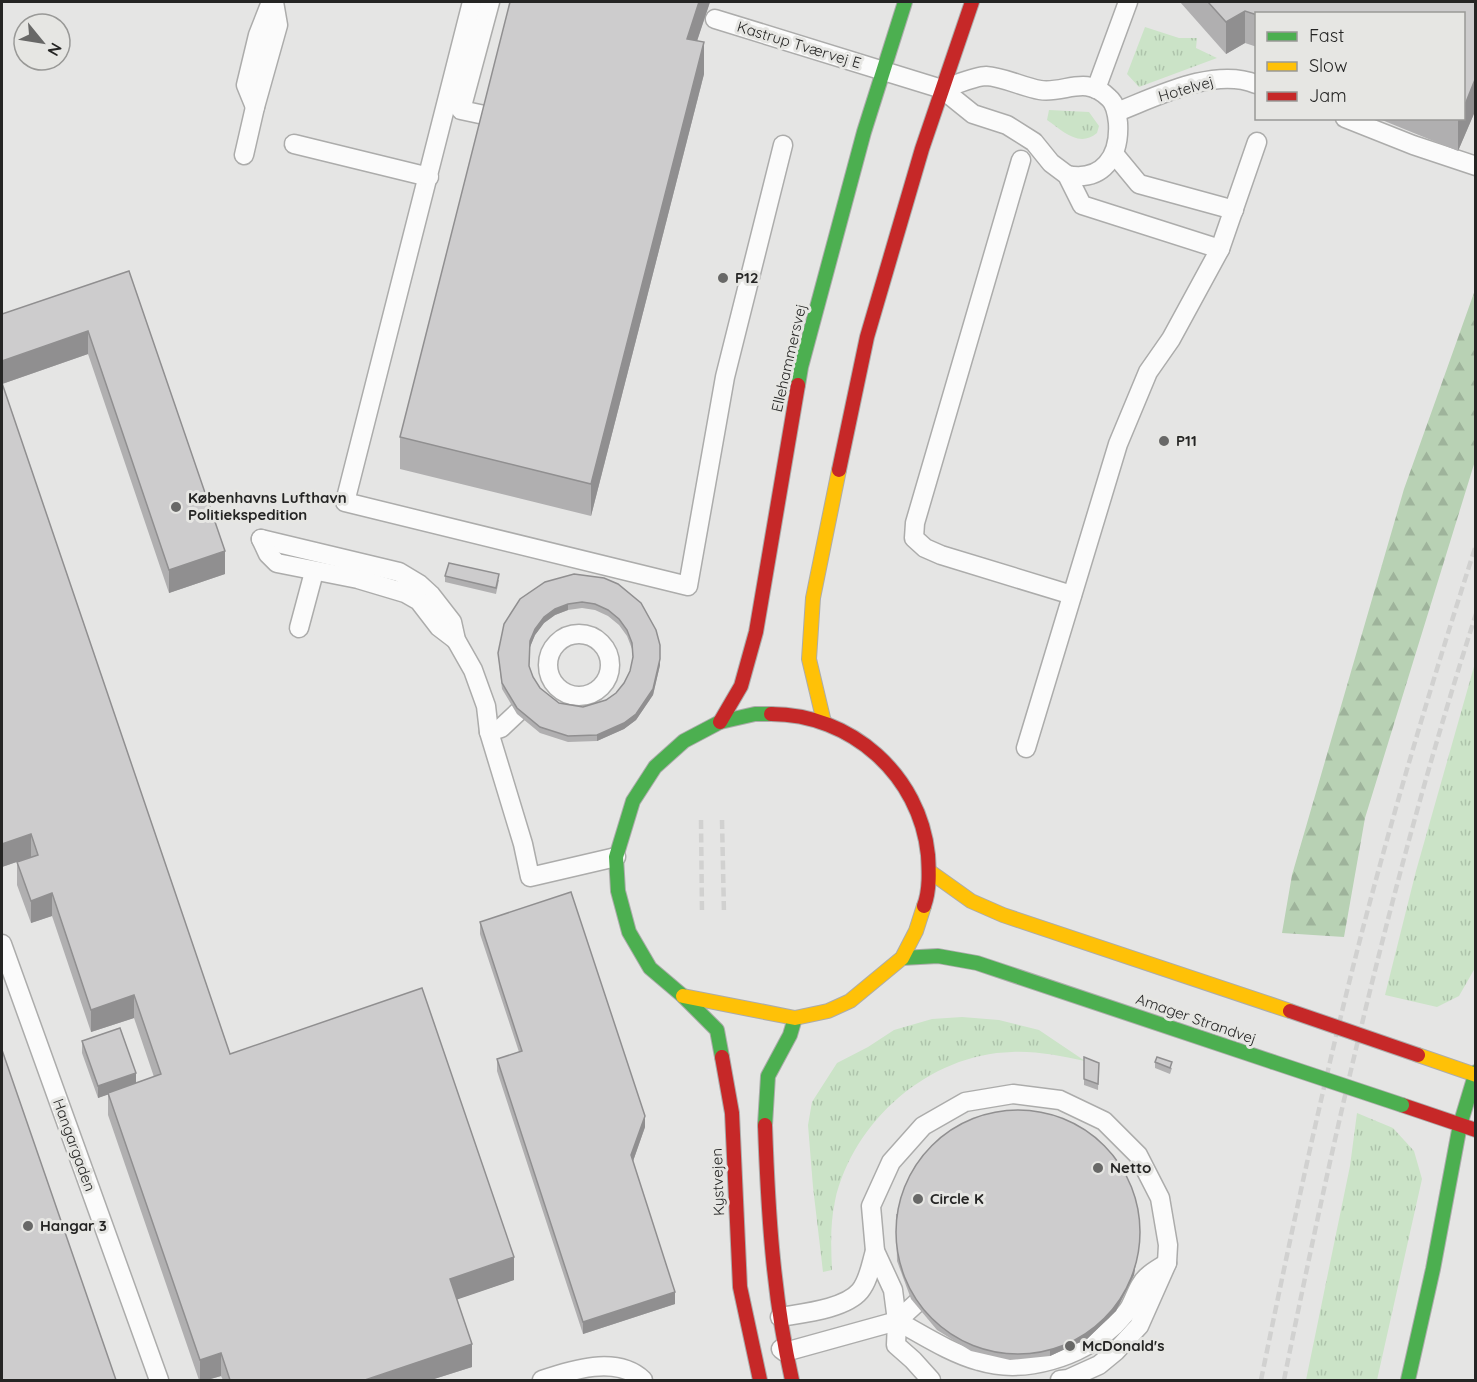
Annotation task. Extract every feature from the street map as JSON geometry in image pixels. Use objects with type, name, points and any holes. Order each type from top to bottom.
[{"type":"main road","name":"Ellehammersvej","points":[[720,722],[741,686],[756,632],[801,367],[864,132],[905,2]]},
{"type":"main road","points":[[824,722],[809,659],[813,597],[867,338],[922,150],[972,2]]},
{"type":"main road","points":[[616,857],[633,801],[655,767],[684,741],[720,722],[755,714],[790,714],[824,722],[854,736],[879,755],[900,780],[916,808],[926,838],[929,871],[916,931],[902,958],[850,1001],[828,1011],[795,1018],[683,996]]},
{"type":"main road","name":"Kystvejen","points":[[616,857],[618,891],[628,932],[650,968],[683,996],[717,1030],[732,1113],[740,1287],[760,1380]]},
{"type":"main road","points":[[929,871],[971,901],[1002,915],[1475,1074],[1460,1125],[1433,1269],[1408,1380]]},
{"type":"main road","name":"Amager Strandvej","points":[[902,958],[938,956],[977,963],[1476,1130]]},
{"type":"main road","points":[[792,1380],[780,1317],[768,1212],[766,1083],[774,1058],[789,1037],[795,1018]]},
{"type":"lane","points":[[244,155],[255,107],[246,85],[258,35],[272,2]]},
{"type":"lane","points":[[472,2],[345,502],[688,586],[725,377],[783,145]]},
{"type":"lane","points":[[489,116],[461,110],[490,2]]},
{"type":"lane","points":[[1096,88],[1128,2]]},
{"type":"lane","name":"Kastrup Tværvej E","points":[[715,19],[942,89]]},
{"type":"lane","points":[[942,89],[985,76],[1042,90],[1075,84],[1096,88],[1110,99],[1117,112],[1119,132],[1114,155],[1107,165],[1088,175],[1077,177],[1067,175]]},
{"type":"lane","name":"Hotelvej","points":[[1117,112],[1176,89],[1213,78],[1255,84]]},
{"type":"lane","points":[[942,89],[973,114],[1007,125],[1034,142],[1052,163],[1067,175],[1082,205],[1220,249]]},
{"type":"lane","points":[[1349,120],[1413,153],[1476,166]]},
{"type":"lane","points":[[1026,748],[1118,444],[1148,372],[1171,339],[1220,249],[1257,142]]},
{"type":"lane","points":[[294,144],[429,177]]},
{"type":"lane","points":[[1114,155],[1138,184],[1234,210]]},
{"type":"lane","points":[[1021,160],[915,523],[914,538],[925,548],[941,555],[1072,596]]},
{"type":"lane","points":[[456,640],[440,627],[420,601],[405,593],[358,579],[277,563],[268,554],[261,539],[399,572],[419,584],[431,595],[452,622],[456,640],[473,670],[486,706],[489,732],[523,844],[530,877],[616,857]]},
{"type":"lane","points":[[299,628],[315,572]]},
{"type":"lane","points":[[489,732],[501,728],[552,681]]},
{"type":"lane","name":"Hangargaden","points":[[2,944],[159,1380]]},
{"type":"lane","points":[[931,1380],[913,1360],[896,1346],[897,1321],[893,1290],[875,1251],[871,1206],[891,1162],[923,1126],[965,1102],[1013,1094],[1060,1100],[1104,1121],[1138,1155],[1160,1198],[1168,1245],[1167,1263],[1139,1326],[1116,1351],[1099,1365],[1068,1379],[1060,1380]]},
{"type":"lane","points":[[988,1121],[989,1098]]},
{"type":"lane","points":[[734,1172],[766,1339],[785,1352],[897,1321],[921,1299],[937,1269]]},
{"type":"lane","points":[[780,1317],[836,1305],[859,1293],[866,1281],[875,1251]]},
{"type":"lane","points":[[897,1321],[946,1348],[980,1362],[1008,1365],[1042,1364],[1062,1358],[1096,1339],[1113,1326],[1128,1310],[1146,1276],[1167,1263]]},
{"type":"lane","points":[[1128,1310],[1151,1300]]},
{"type":"lane","points":[[554,1378],[590,1366],[616,1368],[638,1375],[643,1380]]},
{"type":"green space","points":[[1145,27],[1179,38],[1197,38],[1196,48],[1217,58],[1139,87],[1127,74]]},
{"type":"green space","points":[[1049,110],[1089,112],[1099,126],[1097,133],[1084,139],[1071,136],[1047,120]]},
{"type":"green space","points":[[1475,290],[1475,461],[1365,818],[1344,937],[1282,933],[1292,875],[1404,489]]},
{"type":"green space","points":[[1475,663],[1475,968],[1459,996],[1437,1007],[1385,995],[1416,871]]},
{"type":"green space","points":[[962,1017],[999,1020],[1039,1030],[1085,1061],[1030,1052],[981,1056],[952,1065],[924,1079],[899,1097],[877,1119],[859,1144],[844,1172],[832,1218],[832,1270],[823,1272],[808,1125],[812,1102],[837,1063],[894,1030],[932,1019]]},
{"type":"green space","points":[[1357,1113],[1393,1128],[1414,1151],[1422,1179],[1377,1380],[1306,1380],[1350,1166]]},
{"type":"building","points":[[510,2],[699,2],[687,39],[704,42],[591,484],[400,437]]},
{"type":"building","points":[[1208,2],[1476,2],[1476,77],[1465,104],[1465,12],[1255,12],[1255,14],[1245,11],[1226,22]]},
{"type":"building","points":[[129,271],[225,551],[169,570],[88,331],[2,361],[2,314]]},
{"type":"building","points":[[2,383],[230,1054],[422,988],[514,1257],[450,1279],[472,1344],[365,1380],[230,1380],[221,1353],[200,1360],[108,1093],[161,1074],[134,995],[91,1010],[52,893],[31,901],[17,862],[38,855],[31,834],[2,844]]},
{"type":"building","points":[[449,563],[499,574],[496,588],[445,576]]},
{"type":"building","points":[[574,574],[604,578],[618,584],[641,603],[656,630],[660,645],[660,659],[653,689],[636,714],[624,723],[597,735],[568,736],[540,727],[517,708],[502,683],[498,653],[504,624],[520,599],[545,582]],"holes":[[[582,602],[595,604],[608,610],[627,630],[632,643],[633,657],[630,671],[616,693],[606,700],[583,707],[559,703],[540,688],[533,677],[529,666],[530,641],[544,617],[555,609]]]},
{"type":"building","points":[[571,892],[645,1116],[631,1155],[675,1292],[583,1322],[497,1059],[522,1051],[480,922]]},
{"type":"building","points":[[120,1028],[136,1073],[98,1086],[82,1041]]},
{"type":"building","name":"Hangar 3","points":[[2,1050],[116,1380],[2,1380]]},
{"type":"building","points":[[1084,1057],[1099,1063],[1098,1084],[1084,1079]]},
{"type":"building","points":[[1157,1057],[1172,1062],[1170,1068],[1155,1062]]},
{"type":"building","points":[[1018,1110],[1042,1113],[1065,1120],[1086,1131],[1104,1146],[1119,1164],[1130,1185],[1137,1208],[1140,1232],[1137,1256],[1130,1279],[1119,1300],[1104,1318],[1086,1333],[1065,1344],[1042,1351],[1018,1354],[994,1351],[971,1344],[950,1333],[932,1318],[917,1300],[906,1279],[899,1256],[896,1232],[899,1208],[906,1185],[917,1164],[932,1146],[950,1131],[971,1120],[994,1113]]},
{"type":"railway","points":[[1261,1380],[1309,1154],[1363,928],[1417,736],[1476,545]]},
{"type":"railway","points":[[1284,1380],[1346,1090],[1369,994],[1419,803],[1476,614]]},
{"type":"railway","points":[[701,820],[702,914]]},
{"type":"railway","points":[[722,820],[724,914]]},
{"type":"traffic: fast","points":[[798,385],[864,132],[905,2]]},
{"type":"traffic: fast","points":[[722,1057],[717,1030],[683,996],[650,968],[629,932],[618,891],[616,857],[633,801],[655,767],[684,741],[720,722],[755,714],[771,714]]},
{"type":"traffic: fast","points":[[902,958],[938,956],[977,963],[1273,1062]]},
{"type":"traffic: fast","points":[[765,1125],[768,1076],[790,1035],[795,1018]]},
{"type":"traffic: fast","points":[[1273,1062],[1402,1105]]},
{"type":"traffic: fast","points":[[1408,1380],[1433,1269],[1460,1125],[1476,1072]]},
{"type":"traffic: slow","points":[[824,722],[809,659],[813,598],[839,470]]},
{"type":"traffic: slow","points":[[929,871],[971,901],[1003,915],[1290,1011]]},
{"type":"traffic: slow","points":[[683,996],[795,1018],[828,1011],[850,1001],[902,958],[916,931],[924,906]]},
{"type":"traffic: slow","points":[[1418,1055],[1476,1075]]},
{"type":"traffic: jam","points":[[839,470],[867,337],[922,149],[972,2]]},
{"type":"traffic: jam","points":[[720,722],[741,686],[756,632],[798,385]]},
{"type":"traffic: jam","points":[[771,714],[800,717],[828,725],[854,738],[876,754],[896,775],[911,799],[922,826],[929,867],[924,906]]},
{"type":"traffic: jam","points":[[1290,1011],[1418,1055]]},
{"type":"traffic: jam","points":[[722,1057],[732,1113],[740,1287],[760,1380]]},
{"type":"traffic: jam","points":[[1402,1105],[1476,1130]]},
{"type":"traffic: jam","points":[[765,1125],[772,1253],[780,1317],[792,1380]]},
{"type":"place","name":"P12","points":[[723,278]]},
{"type":"place","name":"P11","points":[[1164,441]]},
{"type":"place","name":"Københavns Lufthavn Politiekspedition","points":[[176,507]]},
{"type":"place","name":"Netto","points":[[1098,1168]]},
{"type":"place","name":"Circle K","points":[[918,1199]]},
{"type":"place","name":"Hangar 3","points":[[28,1226]]},
{"type":"place","name":"McDonald's","points":[[1070,1346]]}]
